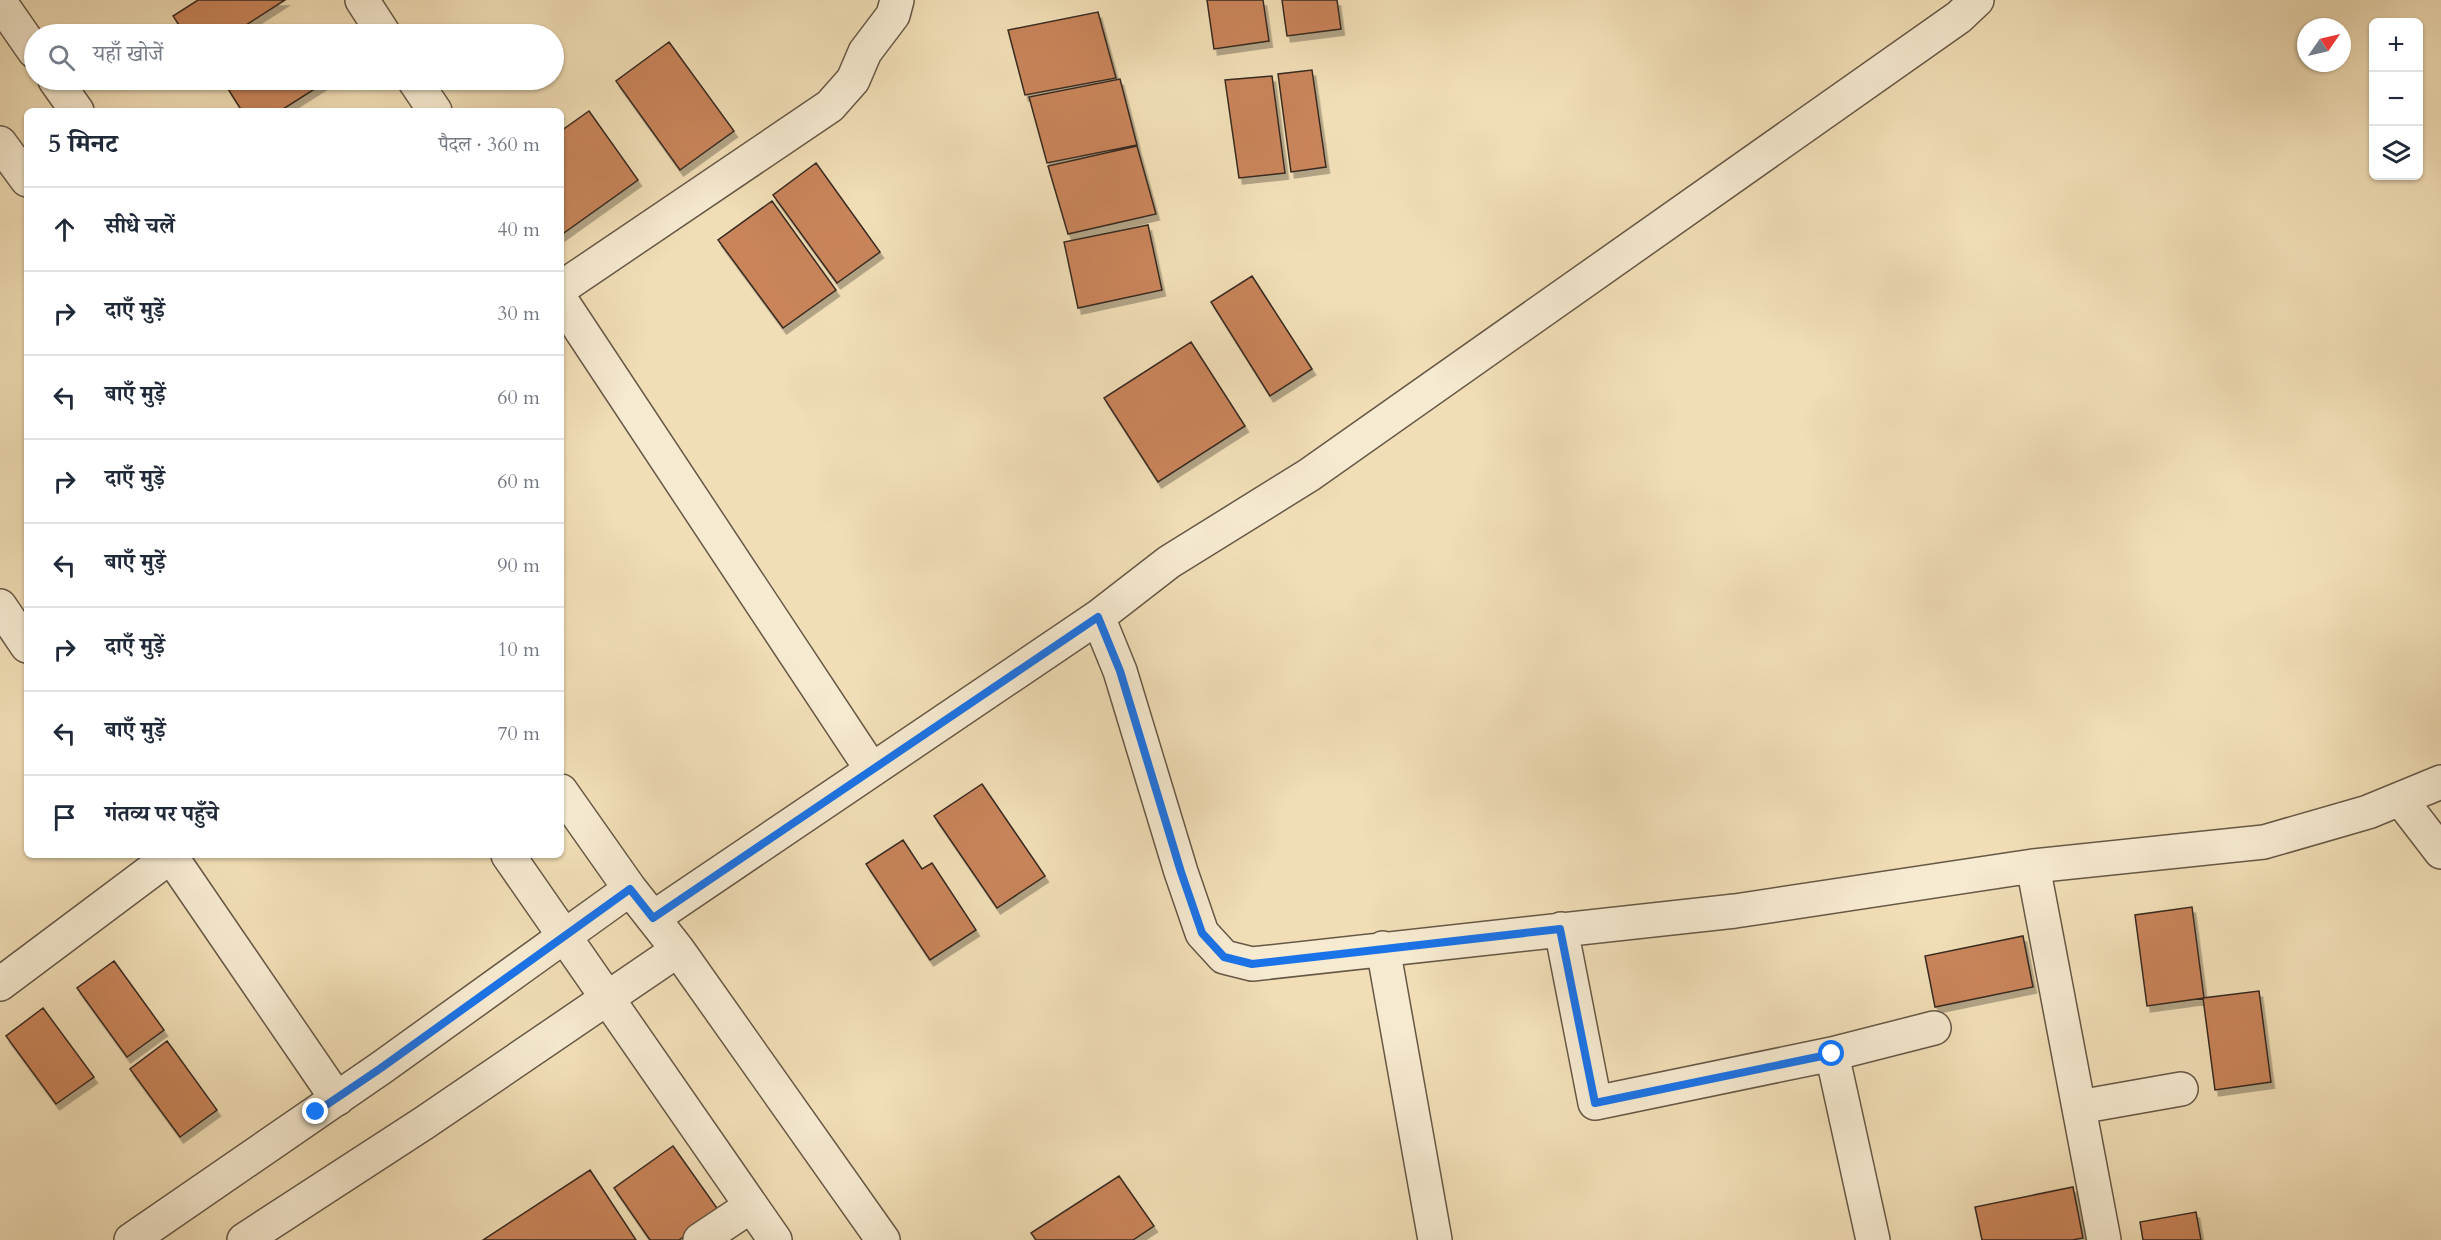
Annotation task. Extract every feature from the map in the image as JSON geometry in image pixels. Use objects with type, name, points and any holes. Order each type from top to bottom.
[{"type":"street","points":[[5,0],[0,2],[24,37]]},
{"type":"street","points":[[362,0],[378,24]]},
{"type":"street","points":[[564,286],[830,106],[853,80],[865,52],[893,15],[897,0]]},
{"type":"street","points":[[653,918],[1098,617],[1169,562],[1310,475],[1959,17],[1977,0]]},
{"type":"street","points":[[62,90],[76,108]]},
{"type":"street","points":[[421,90],[433,108]]},
{"type":"street","points":[[0,143],[24,176]]},
{"type":"street","points":[[564,305],[872,770]]},
{"type":"street","points":[[0,606],[19,645]]},
{"type":"street","points":[[1098,617],[1120,671],[1181,872],[1202,933],[1224,957],[1252,964],[1735,911],[2033,866],[2264,842],[2368,813],[2441,782]]},
{"type":"street","points":[[564,795],[630,889],[678,950],[883,1240]]},
{"type":"street","points":[[2401,800],[2441,852]]},
{"type":"street","points":[[0,984],[166,858]]},
{"type":"street","points":[[172,858],[337,1099]]},
{"type":"street","points":[[510,858],[775,1240]]},
{"type":"street","points":[[2033,866],[2104,1240]]},
{"type":"street","points":[[131,1240],[337,1099],[630,889]]},
{"type":"street","points":[[1560,929],[1595,1103],[1832,1054],[1934,1028]]},
{"type":"street","points":[[1383,948],[1435,1240]]},
{"type":"street","points":[[244,1240],[424,1123],[678,950]]},
{"type":"street","points":[[1832,1054],[1873,1240]]},
{"type":"street","points":[[2079,1107],[2181,1089]]},
{"type":"street","points":[[700,1240],[751,1206]]},
{"type":"building","points":[[198,0],[285,0],[248,24],[178,24],[173,16]]},
{"type":"building","points":[[1207,0],[1263,0],[1269,41],[1214,49]]},
{"type":"building","points":[[1282,0],[1337,0],[1341,29],[1287,36]]},
{"type":"building","points":[[1098,12],[1116,78],[1025,95],[1008,30]]},
{"type":"building","points":[[669,42],[734,131],[680,170],[616,81]]},
{"type":"building","points":[[1312,70],[1326,167],[1291,172],[1278,74]]},
{"type":"building","points":[[1272,76],[1285,173],[1239,178],[1225,80]]},
{"type":"building","points":[[1120,79],[1137,145],[1047,163],[1029,97]]},
{"type":"building","points":[[229,90],[313,90],[285,108],[240,108]]},
{"type":"building","points":[[589,111],[638,180],[564,233],[564,129]]},
{"type":"building","points":[[1137,146],[1156,214],[1068,234],[1048,166]]},
{"type":"building","points":[[816,163],[880,252],[837,283],[773,195]]},
{"type":"building","points":[[772,201],[836,290],[783,328],[718,240]]},
{"type":"building","points":[[1148,225],[1162,290],[1078,308],[1064,242]]},
{"type":"building","points":[[1252,276],[1312,369],[1270,396],[1211,302]]},
{"type":"building","points":[[1191,342],[1245,426],[1158,482],[1104,398]]},
{"type":"building","points":[[982,784],[1045,876],[997,908],[934,816]]},
{"type":"building","points":[[903,840],[922,869],[932,863],[976,930],[930,960],[866,864]]},
{"type":"building","points":[[2192,907],[2204,998],[2147,1006],[2135,915]]},
{"type":"building","points":[[2023,936],[2033,987],[1935,1007],[1925,956]]},
{"type":"building","points":[[114,961],[164,1030],[127,1057],[77,988]]},
{"type":"building","points":[[2259,991],[2271,1082],[2215,1090],[2203,998]]},
{"type":"building","points":[[43,1008],[94,1077],[56,1104],[6,1036]]},
{"type":"building","points":[[167,1041],[217,1110],[180,1137],[130,1069]]},
{"type":"building","points":[[673,1146],[719,1211],[679,1240],[650,1240],[614,1188]]},
{"type":"building","points":[[590,1170],[636,1240],[483,1240]]},
{"type":"building","points":[[1119,1176],[1154,1226],[1133,1240],[1036,1240],[1031,1233]]},
{"type":"building","points":[[2073,1187],[2083,1238],[1982,1240],[1975,1207]]},
{"type":"building","points":[[2196,1212],[2201,1240],[2143,1240],[2140,1222]]},
{"type":"route","points":[[316,1112],[630,889],[653,918],[1098,617],[1120,671],[1181,872],[1202,933],[1224,957],[1252,964],[1560,929],[1595,1103],[1832,1054]]}]
